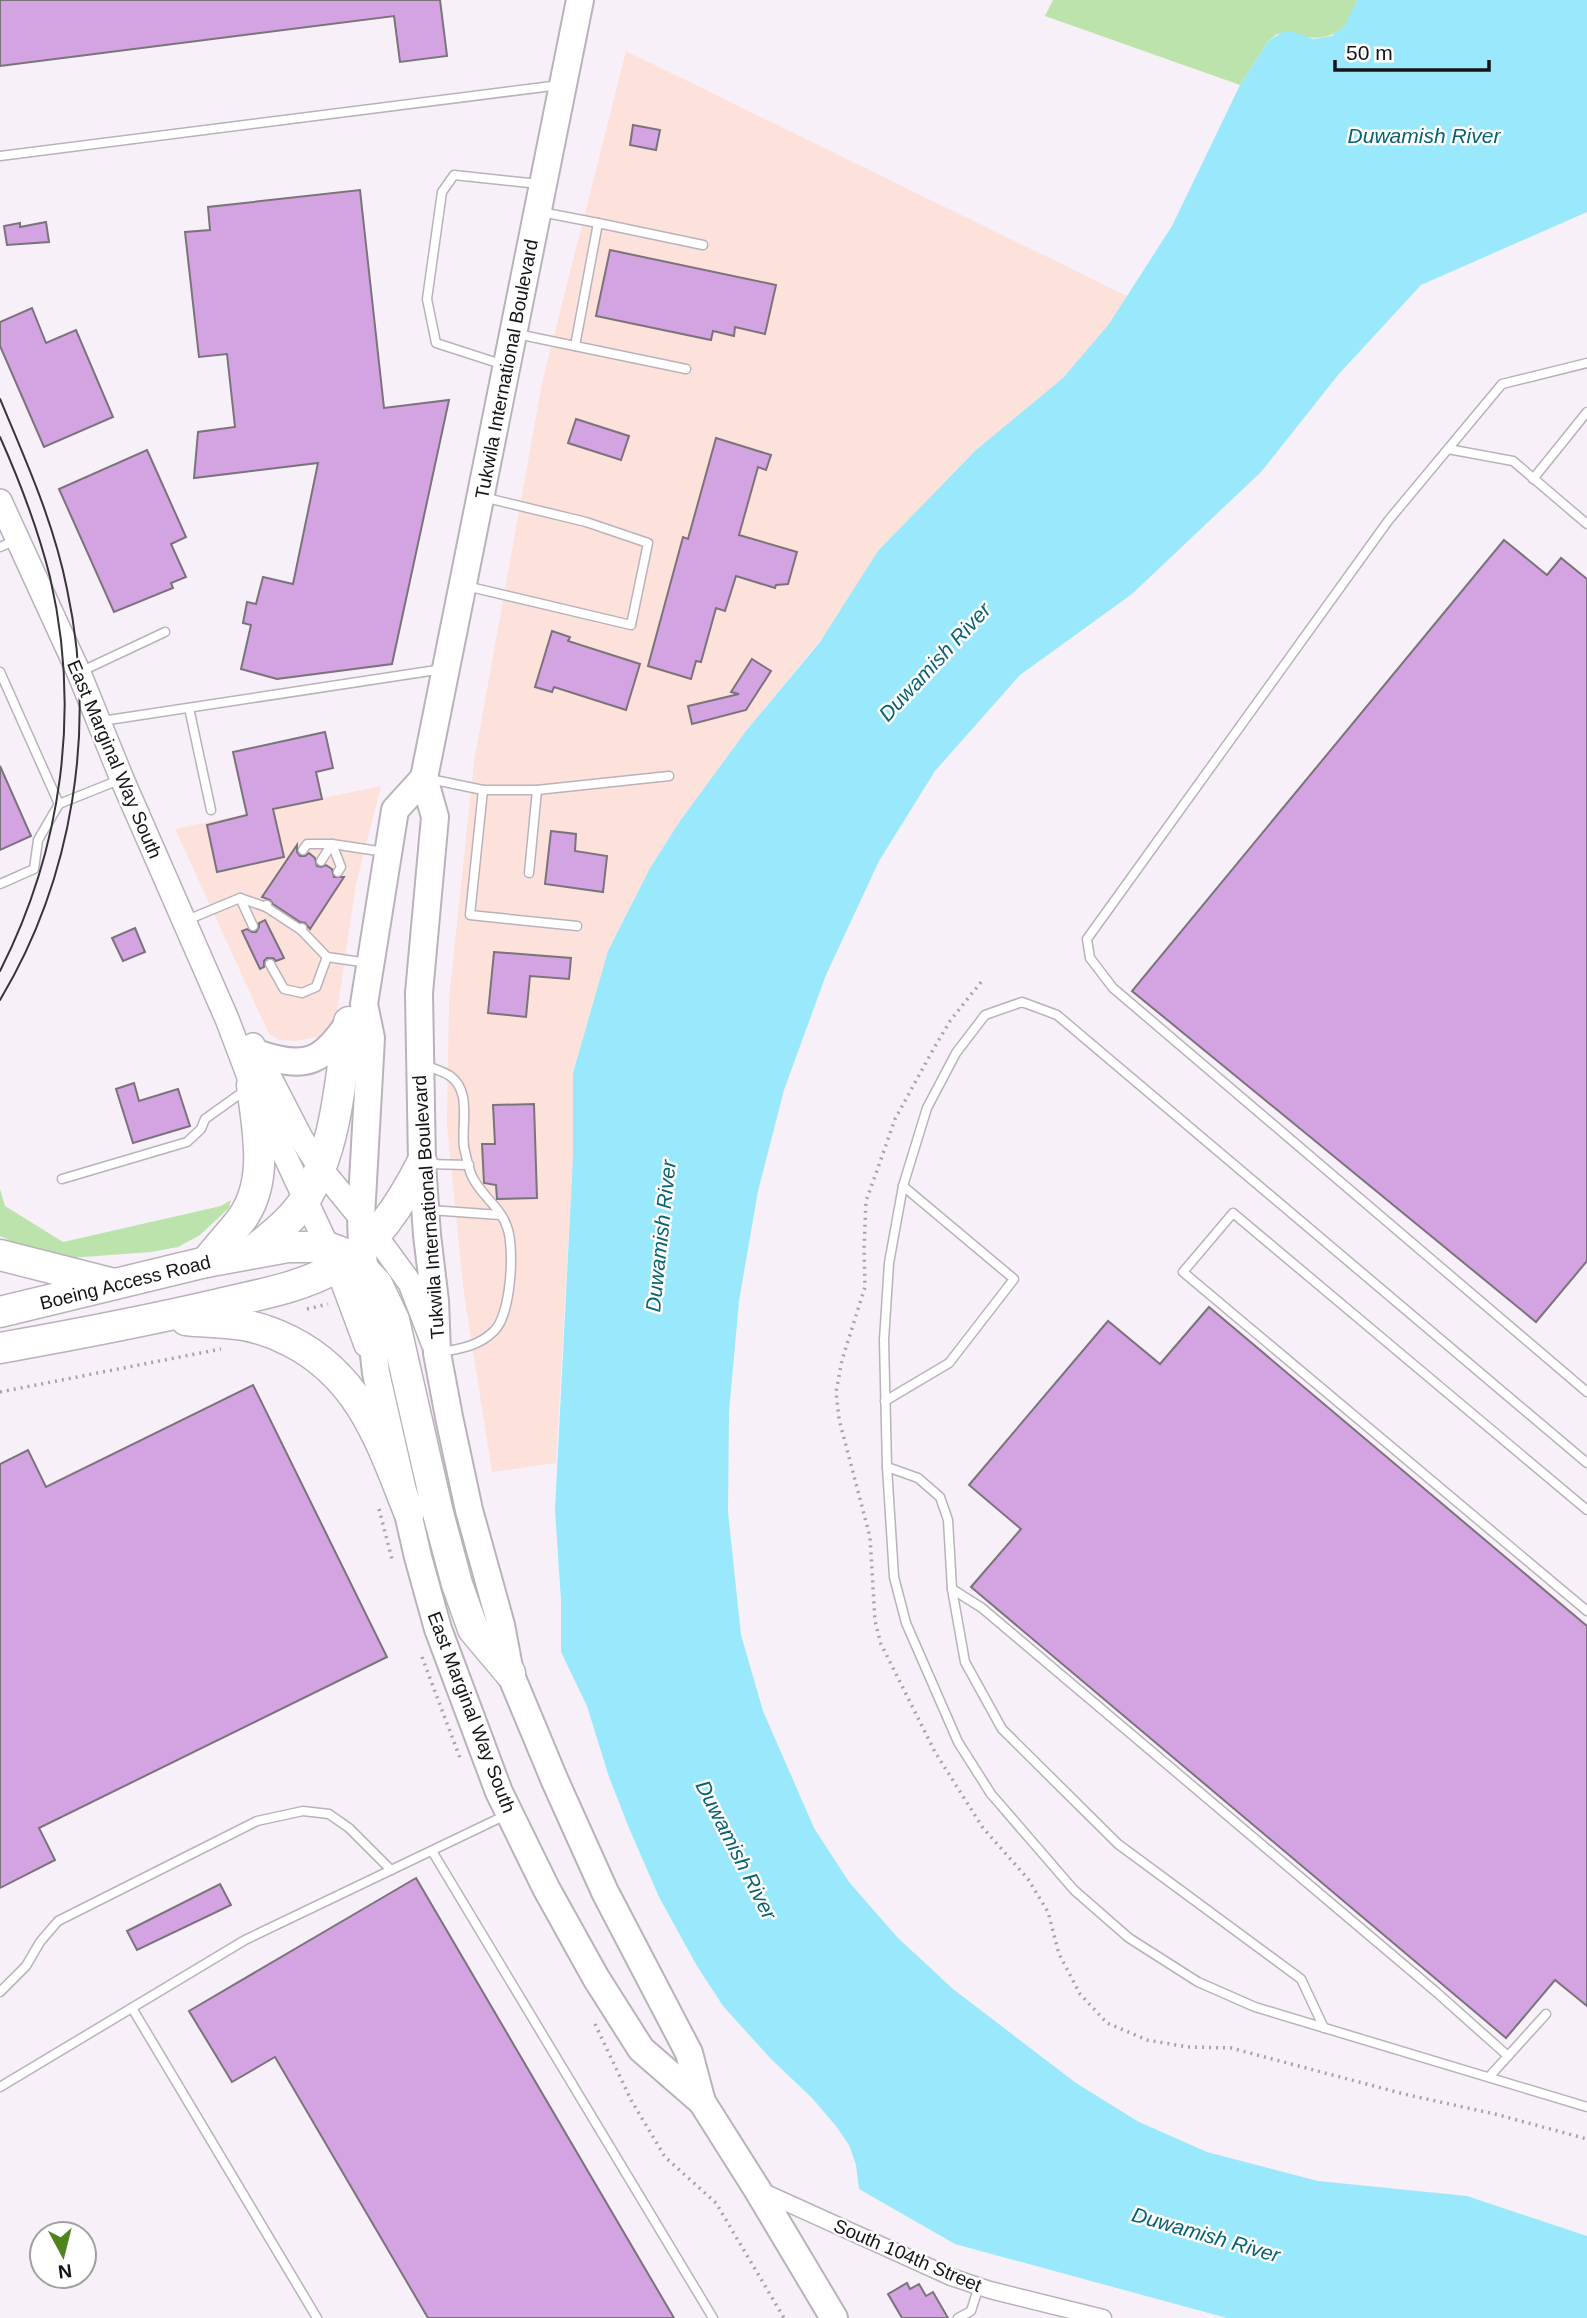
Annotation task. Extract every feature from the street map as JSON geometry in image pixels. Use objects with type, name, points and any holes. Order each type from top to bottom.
[{"type":"highway","points":[[250,1254],[280,1228],[305,1200],[321,1169],[330,1142],[357,1013]]},
{"type":"highway","points":[[206,1262],[242,1219],[255,1191],[260,1157],[252,1085]]},
{"type":"highway","points":[[161,1318],[294,1285],[354,1248],[392,1215],[422,1163]]},
{"type":"highway","name":"Boeing Access Road","points":[[0,1312],[206,1262],[288,1247],[354,1248]]},
{"type":"highway","points":[[354,1248],[377,1284],[394,1320],[438,1513],[457,1584],[473,1629],[510,1673]]},
{"type":"highway","points":[[0,1255],[117,1285]]},
{"type":"highway","points":[[161,1318],[245,1325],[276,1334],[320,1359],[339,1375],[375,1429],[409,1512]]},
{"type":"highway","name":"Boeing Access Road","points":[[0,1348],[161,1318]]},
{"type":"main road","name":"Tukwila International Boulevard","points":[[510,1673],[501,1625],[449,1418],[437,1353],[422,1163],[419,1063],[419,993],[435,817],[424,778],[580,0]]},
{"type":"main road","points":[[259,1054],[293,1063],[312,1060],[329,1050],[357,1013],[371,963],[395,810],[424,778]]},
{"type":"main road","points":[[354,1248],[371,1038],[357,1013]]},
{"type":"main road","name":"East Marginal Way South","points":[[354,1248],[376,1373],[418,1557],[438,1629],[510,1813],[546,1888],[641,2049],[702,2102],[834,2318]]},
{"type":"main road","name":"East Marginal Way South","points":[[510,1673],[605,1892],[689,2053],[702,2102]]},
{"type":"street","name":"East Marginal Way South","points":[[0,501],[8,543],[79,673],[122,779],[227,1019],[252,1085],[305,1200],[354,1248]]},
{"type":"street","points":[[227,1019],[244,1034],[259,1054],[301,1138],[321,1169],[354,1248],[410,1283],[437,1353]]},
{"type":"street","name":"South 104th Street","points":[[757,2189],[951,2277],[1103,2318]]},
{"type":"lane","points":[[0,156],[563,85]]},
{"type":"lane","points":[[506,366],[436,343],[427,299],[442,192],[454,176],[543,184]]},
{"type":"lane","points":[[537,211],[703,245]]},
{"type":"lane","points":[[575,346],[597,223]]},
{"type":"lane","points":[[513,333],[686,369]]},
{"type":"lane","points":[[1587,363],[1502,384],[1388,521],[1087,939],[1090,958],[1113,988],[1587,1392]]},
{"type":"lane","points":[[1533,479],[1587,412]]},
{"type":"lane","points":[[1448,449],[1513,461],[1587,524]]},
{"type":"lane","points":[[462,585],[631,625],[648,542],[586,522],[480,496]]},
{"type":"lane","points":[[79,673],[164,632]]},
{"type":"lane","points":[[99,722],[446,669]]},
{"type":"lane","points":[[0,672],[59,804]]},
{"type":"lane","points":[[189,708],[211,810]]},
{"type":"lane","points":[[424,778],[483,790],[537,790],[669,776]]},
{"type":"lane","points":[[0,884],[34,869],[38,840],[59,804],[122,779]]},
{"type":"lane","points":[[483,790],[470,915],[577,926]]},
{"type":"lane","points":[[529,873],[537,790]]},
{"type":"lane","points":[[303,850],[307,844],[332,844],[388,852]]},
{"type":"lane","points":[[321,861],[332,844]]},
{"type":"lane","points":[[332,844],[341,867],[338,872]]},
{"type":"lane","points":[[240,898],[253,926]]},
{"type":"lane","points":[[184,921],[240,898],[267,905],[285,916],[302,928],[327,957],[371,963]]},
{"type":"lane","points":[[270,964],[284,989],[302,993],[316,986],[327,957]]},
{"type":"lane","points":[[1587,1462],[1057,1015],[1022,1002],[985,1015],[956,1053],[928,1108],[903,1186],[889,1263],[884,1340],[887,1467],[894,1577],[906,1623],[958,1742],[991,1794],[1074,1890],[1129,1938],[1198,1982],[1255,2007],[1587,2107]]},
{"type":"lane","points":[[419,1063],[450,1076],[458,1084],[463,1095],[464,1147],[472,1177],[507,1224],[511,1256],[504,1313],[496,1330],[476,1344],[437,1353]]},
{"type":"lane","points":[[62,1179],[187,1142],[201,1129],[205,1119],[252,1085]]},
{"type":"lane","points":[[422,1163],[469,1165]]},
{"type":"lane","points":[[886,1401],[950,1363],[1014,1279],[903,1186]]},
{"type":"lane","points":[[425,1210],[500,1215]]},
{"type":"lane","points":[[1587,1510],[1233,1213],[1183,1272],[1587,1611]]},
{"type":"lane","points":[[887,1467],[918,1478],[940,1497],[948,1520],[952,1589],[965,1662],[1002,1729],[1118,1844],[1301,1979],[1324,2028]]},
{"type":"lane","points":[[952,1589],[982,1608],[1435,1990],[1508,2056]]},
{"type":"lane","points":[[0,1992],[26,1966],[40,1942],[58,1921],[257,1821],[303,1811],[329,1814],[359,1837],[391,1870]]},
{"type":"lane","points":[[0,2087],[245,1940],[510,1813]]},
{"type":"lane","points":[[432,1850],[713,2318]]},
{"type":"lane","points":[[132,2008],[317,2318]]},
{"type":"lane","points":[[1489,2077],[1546,2014]]},
{"type":"lane","points":[[958,2318],[971,2311],[979,2286]]},
{"type":"path","points":[[0,1392],[225,1348]]},
{"type":"shaded area","points":[[626,51],[1127,296],[1110,324],[1063,378],[976,450],[746,731],[680,821],[650,868],[608,951],[573,1073],[573,1157],[556,1463],[492,1472],[464,1294],[447,1125],[449,999],[474,762],[542,383]]},
{"type":"shaded area","points":[[381,786],[356,884],[336,1019],[327,1035],[296,1041],[279,1040],[269,1034],[175,829]]},
{"type":"green space","points":[[1053,0],[1357,0],[1344,26],[1336,33],[1316,38],[1277,34],[1269,40],[1240,85],[1045,16]]},
{"type":"green space","points":[[0,1189],[5,1206],[63,1242],[221,1206],[231,1200],[229,1208],[200,1235],[178,1247],[151,1252],[70,1258],[27,1248],[0,1236]]},
{"type":"water","name":"Duwamish River","points":[[1357,0],[1587,0],[1587,212],[1421,285],[1338,375],[1261,472],[1132,594],[1020,675],[935,771],[879,861],[826,975],[784,1090],[758,1191],[739,1301],[729,1412],[728,1512],[741,1635],[763,1711],[814,1828],[849,1882],[898,1938],[953,1989],[1076,2083],[1139,2122],[1207,2152],[1318,2181],[1467,2196],[1587,2236],[1587,2318],[1227,2318],[955,2244],[859,2189],[856,2165],[849,2145],[836,2126],[723,2006],[697,1966],[659,1897],[629,1828],[609,1777],[587,1706],[561,1652],[561,1600],[555,1510],[573,1157],[573,1073],[608,951],[650,868],[680,821],[746,731],[820,642],[878,551],[976,450],[1063,378],[1109,324],[1172,226],[1240,85],[1269,40],[1285,31],[1314,39],[1332,36],[1345,25]]},
{"type":"building","points":[[0,0],[440,0],[447,56],[400,62],[394,16],[0,66]]},
{"type":"building","points":[[633,125],[660,130],[656,150],[630,145]]},
{"type":"building","points":[[360,190],[384,408],[449,400],[392,664],[277,679],[241,669],[251,625],[243,623],[247,602],[256,604],[263,577],[293,584],[318,463],[194,478],[198,432],[235,427],[227,354],[199,357],[185,232],[210,230],[208,207]]},
{"type":"building","points":[[46,222],[49,242],[7,245],[4,226],[20,223],[20,227]]},
{"type":"building","points":[[610,250],[776,285],[765,334],[735,327],[734,336],[713,331],[711,340],[596,316]]},
{"type":"building","points":[[32,308],[46,343],[76,330],[113,417],[44,447],[0,346],[0,322]]},
{"type":"building","points":[[576,419],[629,436],[621,460],[568,443]]},
{"type":"building","points":[[716,438],[771,455],[766,470],[758,467],[739,535],[797,552],[788,584],[776,585],[775,588],[736,576],[725,611],[716,608],[701,662],[696,661],[691,679],[648,666],[683,537],[688,539]]},
{"type":"building","points":[[147,450],[186,537],[171,544],[186,577],[171,583],[173,588],[114,612],[59,489]]},
{"type":"building","points":[[1504,540],[1547,575],[1561,558],[1587,579],[1587,1261],[1536,1322],[1132,991]]},
{"type":"building","points":[[552,631],[570,637],[568,641],[640,664],[626,710],[554,687],[552,692],[535,687]]},
{"type":"building","points":[[752,659],[771,671],[746,710],[692,724],[688,706],[739,694],[731,692]]},
{"type":"building","points":[[325,732],[333,768],[316,772],[322,799],[273,809],[284,857],[217,872],[207,825],[247,815],[233,752]]},
{"type":"building","points":[[0,766],[31,836],[0,850]]},
{"type":"building","points":[[551,831],[576,834],[575,851],[607,856],[603,892],[545,884]]},
{"type":"building","points":[[297,845],[300,856],[309,853],[315,858],[317,866],[326,865],[332,869],[334,877],[344,877],[310,929],[305,923],[262,897]]},
{"type":"building","points":[[265,920],[284,958],[276,961],[267,958],[264,967],[260,969],[242,931],[247,929],[256,932],[259,923]]},
{"type":"building","points":[[135,928],[145,952],[123,961],[112,938]]},
{"type":"building","points":[[494,952],[571,958],[569,979],[530,976],[526,1017],[488,1013]]},
{"type":"building","points":[[134,1083],[139,1101],[178,1089],[190,1126],[133,1143],[116,1089]]},
{"type":"building","points":[[534,1104],[537,1198],[497,1199],[496,1185],[484,1183],[482,1144],[495,1144],[493,1105]]},
{"type":"building","points":[[1209,1307],[1587,1626],[1587,2006],[1555,1980],[1506,2038],[971,1587],[1021,1529],[969,1485],[1108,1321],[1160,1364]]},
{"type":"building","points":[[253,1385],[387,1657],[39,1828],[55,1860],[0,1888],[0,1464],[28,1450],[46,1487]]},
{"type":"building","points":[[416,1878],[674,2318],[428,2318],[275,2057],[232,2082],[189,2011]]},
{"type":"building","points":[[220,1884],[231,1905],[137,1950],[127,1931]]},
{"type":"building","points":[[907,2283],[910,2289],[919,2284],[926,2296],[933,2292],[948,2318],[902,2318],[888,2294]]},
{"type":"tram line","points":[[0,399],[55,540],[76,642],[79,695],[78,748],[72,801],[61,853],[45,904],[25,953],[0,1000]]},
{"type":"tram line","points":[[0,437],[28,506],[50,577],[64,678],[60,778],[51,828],[38,877],[0,971]]}]
